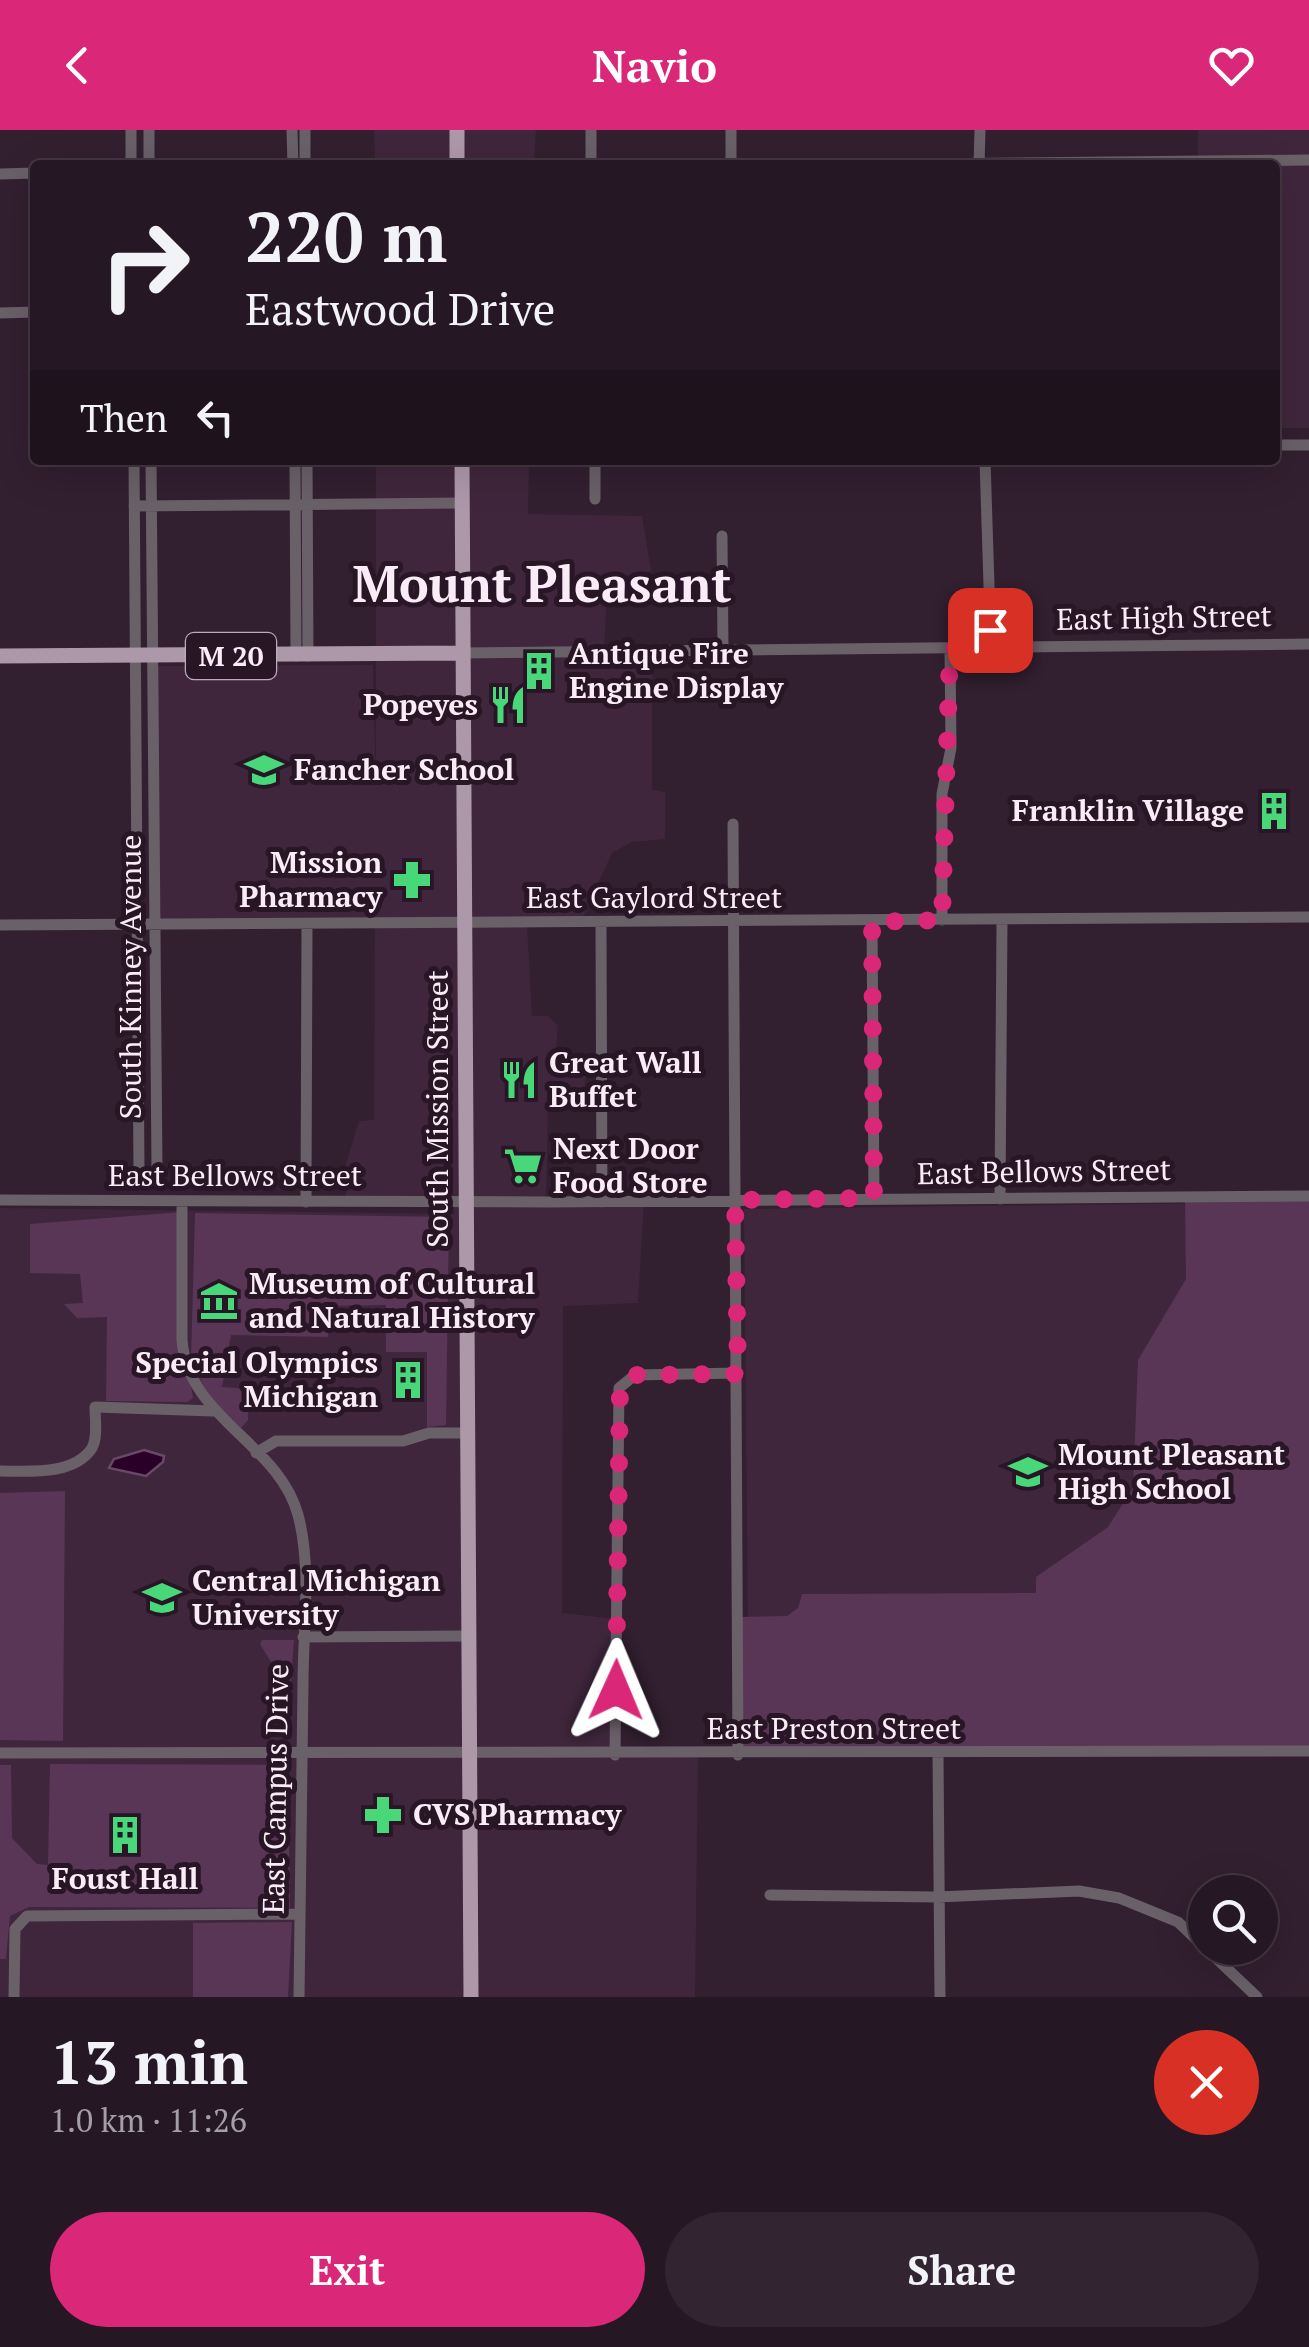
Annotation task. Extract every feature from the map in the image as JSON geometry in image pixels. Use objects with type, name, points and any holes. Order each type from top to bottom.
[{"type":"main road","points":[[457,130],[457,160]]},
{"type":"main road","name":"South Mission Street","points":[[462,465],[471,1997]]},
{"type":"main road","name":"East High Street","points":[[0,656],[462,653]]},
{"type":"street","points":[[131,130],[131,160]]},
{"type":"street","points":[[149,130],[150,160]]},
{"type":"street","points":[[292,130],[293,160]]},
{"type":"street","points":[[305,130],[305,160]]},
{"type":"street","points":[[591,130],[592,160]]},
{"type":"street","points":[[731,130],[731,160]]},
{"type":"street","points":[[979,160],[980,130]]},
{"type":"street","points":[[1280,160],[1309,160]]},
{"type":"street","points":[[0,174],[30,173]]},
{"type":"street","points":[[0,313],[30,312]]},
{"type":"street","points":[[1280,446],[1309,445]]},
{"type":"street","name":"South Kinney Avenue","points":[[134,465],[138,1170],[148,1181],[157,1173],[151,465]]},
{"type":"street","points":[[296,465],[301,504],[302,656]]},
{"type":"street","points":[[301,504],[306,465]]},
{"type":"street","points":[[595,465],[595,499]]},
{"type":"street","points":[[985,465],[991,648]]},
{"type":"street","points":[[134,506],[462,504]]},
{"type":"street","points":[[722,536],[723,648]]},
{"type":"street","name":"East High Street","points":[[462,653],[1309,644]]},
{"type":"street","points":[[942,920],[950,648]]},
{"type":"street","points":[[733,824],[738,1755]]},
{"type":"street","name":"East Gaylord Street","points":[[0,925],[1309,917]]},
{"type":"street","points":[[1000,1199],[1002,920]]},
{"type":"street","points":[[872,922],[874,1198]]},
{"type":"street","points":[[600,924],[602,1202]]},
{"type":"street","points":[[306,1202],[307,926]]},
{"type":"street","name":"East Bellows Street","points":[[0,1200],[602,1202],[1309,1196]]},
{"type":"street","name":"East Campus Drive","points":[[182,1201],[182,1346],[199,1392],[284,1484],[299,1519],[303,1637],[299,1997]]},
{"type":"street","points":[[615,1756],[620,1388],[635,1375],[738,1374]]},
{"type":"street","points":[[0,1471],[49,1471],[87,1453],[94,1443],[95,1408],[213,1410]]},
{"type":"street","points":[[256,1453],[276,1441],[403,1441],[429,1433],[468,1432]]},
{"type":"street","points":[[303,1637],[470,1636]]},
{"type":"street","name":"East Preston Street","points":[[0,1754],[471,1750],[615,1756],[1309,1751]]},
{"type":"street","points":[[938,1754],[940,1997]]},
{"type":"street","points":[[770,1895],[937,1898],[1079,1891],[1119,1898],[1178,1922],[1257,1997]]},
{"type":"street","points":[[14,1997],[15,1929],[26,1916],[300,1914]]},
{"type":"shaded area","points":[[374,130],[536,130],[534,160],[375,160]]},
{"type":"shaded area","points":[[1198,130],[1309,130],[1309,428],[1280,428],[1280,160],[1198,160]]},
{"type":"shaded area","points":[[376,465],[529,465],[528,514],[642,516],[651,571],[608,579],[604,650],[652,650],[652,790],[665,792],[665,839],[632,842],[612,853],[580,924],[527,925],[532,1016],[548,1016],[558,1026],[554,1071],[587,1071],[581,1106],[548,1108],[546,1202],[644,1202],[638,1303],[563,1306],[562,1613],[617,1619],[616,1755],[698,1755],[695,1997],[0,1997],[0,1208],[454,1214],[454,1204],[346,1202],[346,1164],[359,1121],[374,1120],[375,925],[155,927],[153,666],[373,665],[376,789]]},
{"type":"shaded area","points":[[1309,1195],[1309,1751],[738,1755],[738,1617],[787,1616],[798,1608],[802,1594],[1036,1593],[1036,1577],[1108,1527],[1133,1488],[1138,1360],[1186,1279],[1185,1196]]},
{"type":"shaded area","name":"Mount Pleasant High School","points":[[1309,1202],[1309,1734],[749,1739],[744,1209]]},
{"type":"shaded area","points":[[182,1212],[182,1329],[193,1398],[187,1402],[106,1401],[107,1317],[77,1318],[64,1304],[83,1303],[80,1274],[30,1273],[30,1224]]},
{"type":"shaded area","points":[[195,1213],[449,1217],[446,1425],[427,1427],[427,1352],[386,1352],[386,1305],[329,1306],[328,1337],[231,1335],[222,1387],[249,1389],[248,1420],[241,1428],[212,1403],[191,1359]]},
{"type":"shaded area","points":[[144,1450],[164,1456],[163,1462],[146,1476],[109,1468],[114,1459]]},
{"type":"shaded area","points":[[65,1491],[63,1741],[0,1740],[0,1493]]},
{"type":"shaded area","points":[[262,1640],[294,1640],[290,1693],[260,1644]]},
{"type":"shaded area","points":[[50,1764],[288,1765],[290,1908],[29,1907],[10,1916],[6,1959],[0,1959],[0,1765],[11,1765],[12,1838],[37,1864],[48,1865]]},
{"type":"shaded area","points":[[292,1922],[288,1997],[193,1997],[193,1923]]},
{"type":"place","name":"Antique Fire Engine Display","points":[[539,671]]},
{"type":"place","name":"Popeyes","points":[[508,705]]},
{"type":"place","name":"Fancher School","points":[[264,770]]},
{"type":"place","name":"Franklin Village","points":[[1274,811]]},
{"type":"place","name":"Mission Pharmacy","points":[[412,880]]},
{"type":"place","name":"Great Wall Buffet","points":[[519,1080]]},
{"type":"place","name":"Next Door Food Store","points":[[523,1166]]},
{"type":"place","name":"Museum of Cultural and Natural History","points":[[219,1301]]},
{"type":"place","name":"Special Olympics Michigan","points":[[408,1380]]},
{"type":"place","name":"Mount Pleasant High School","points":[[1028,1472]]},
{"type":"place","name":"Central Michigan University","points":[[162,1598]]},
{"type":"place","name":"CVS Pharmacy","points":[[383,1815]]},
{"type":"place","name":"Foust Hall","points":[[125,1835]]},
{"type":"district","name":"Mount Pleasant","points":[[542,584]]},
{"type":"route","points":[[616,1690],[620,1388],[635,1375],[738,1374],[735,1200],[874,1198],[872,922],[942,920],[942,794],[951,748],[950,648],[991,648],[990,630]]}]
